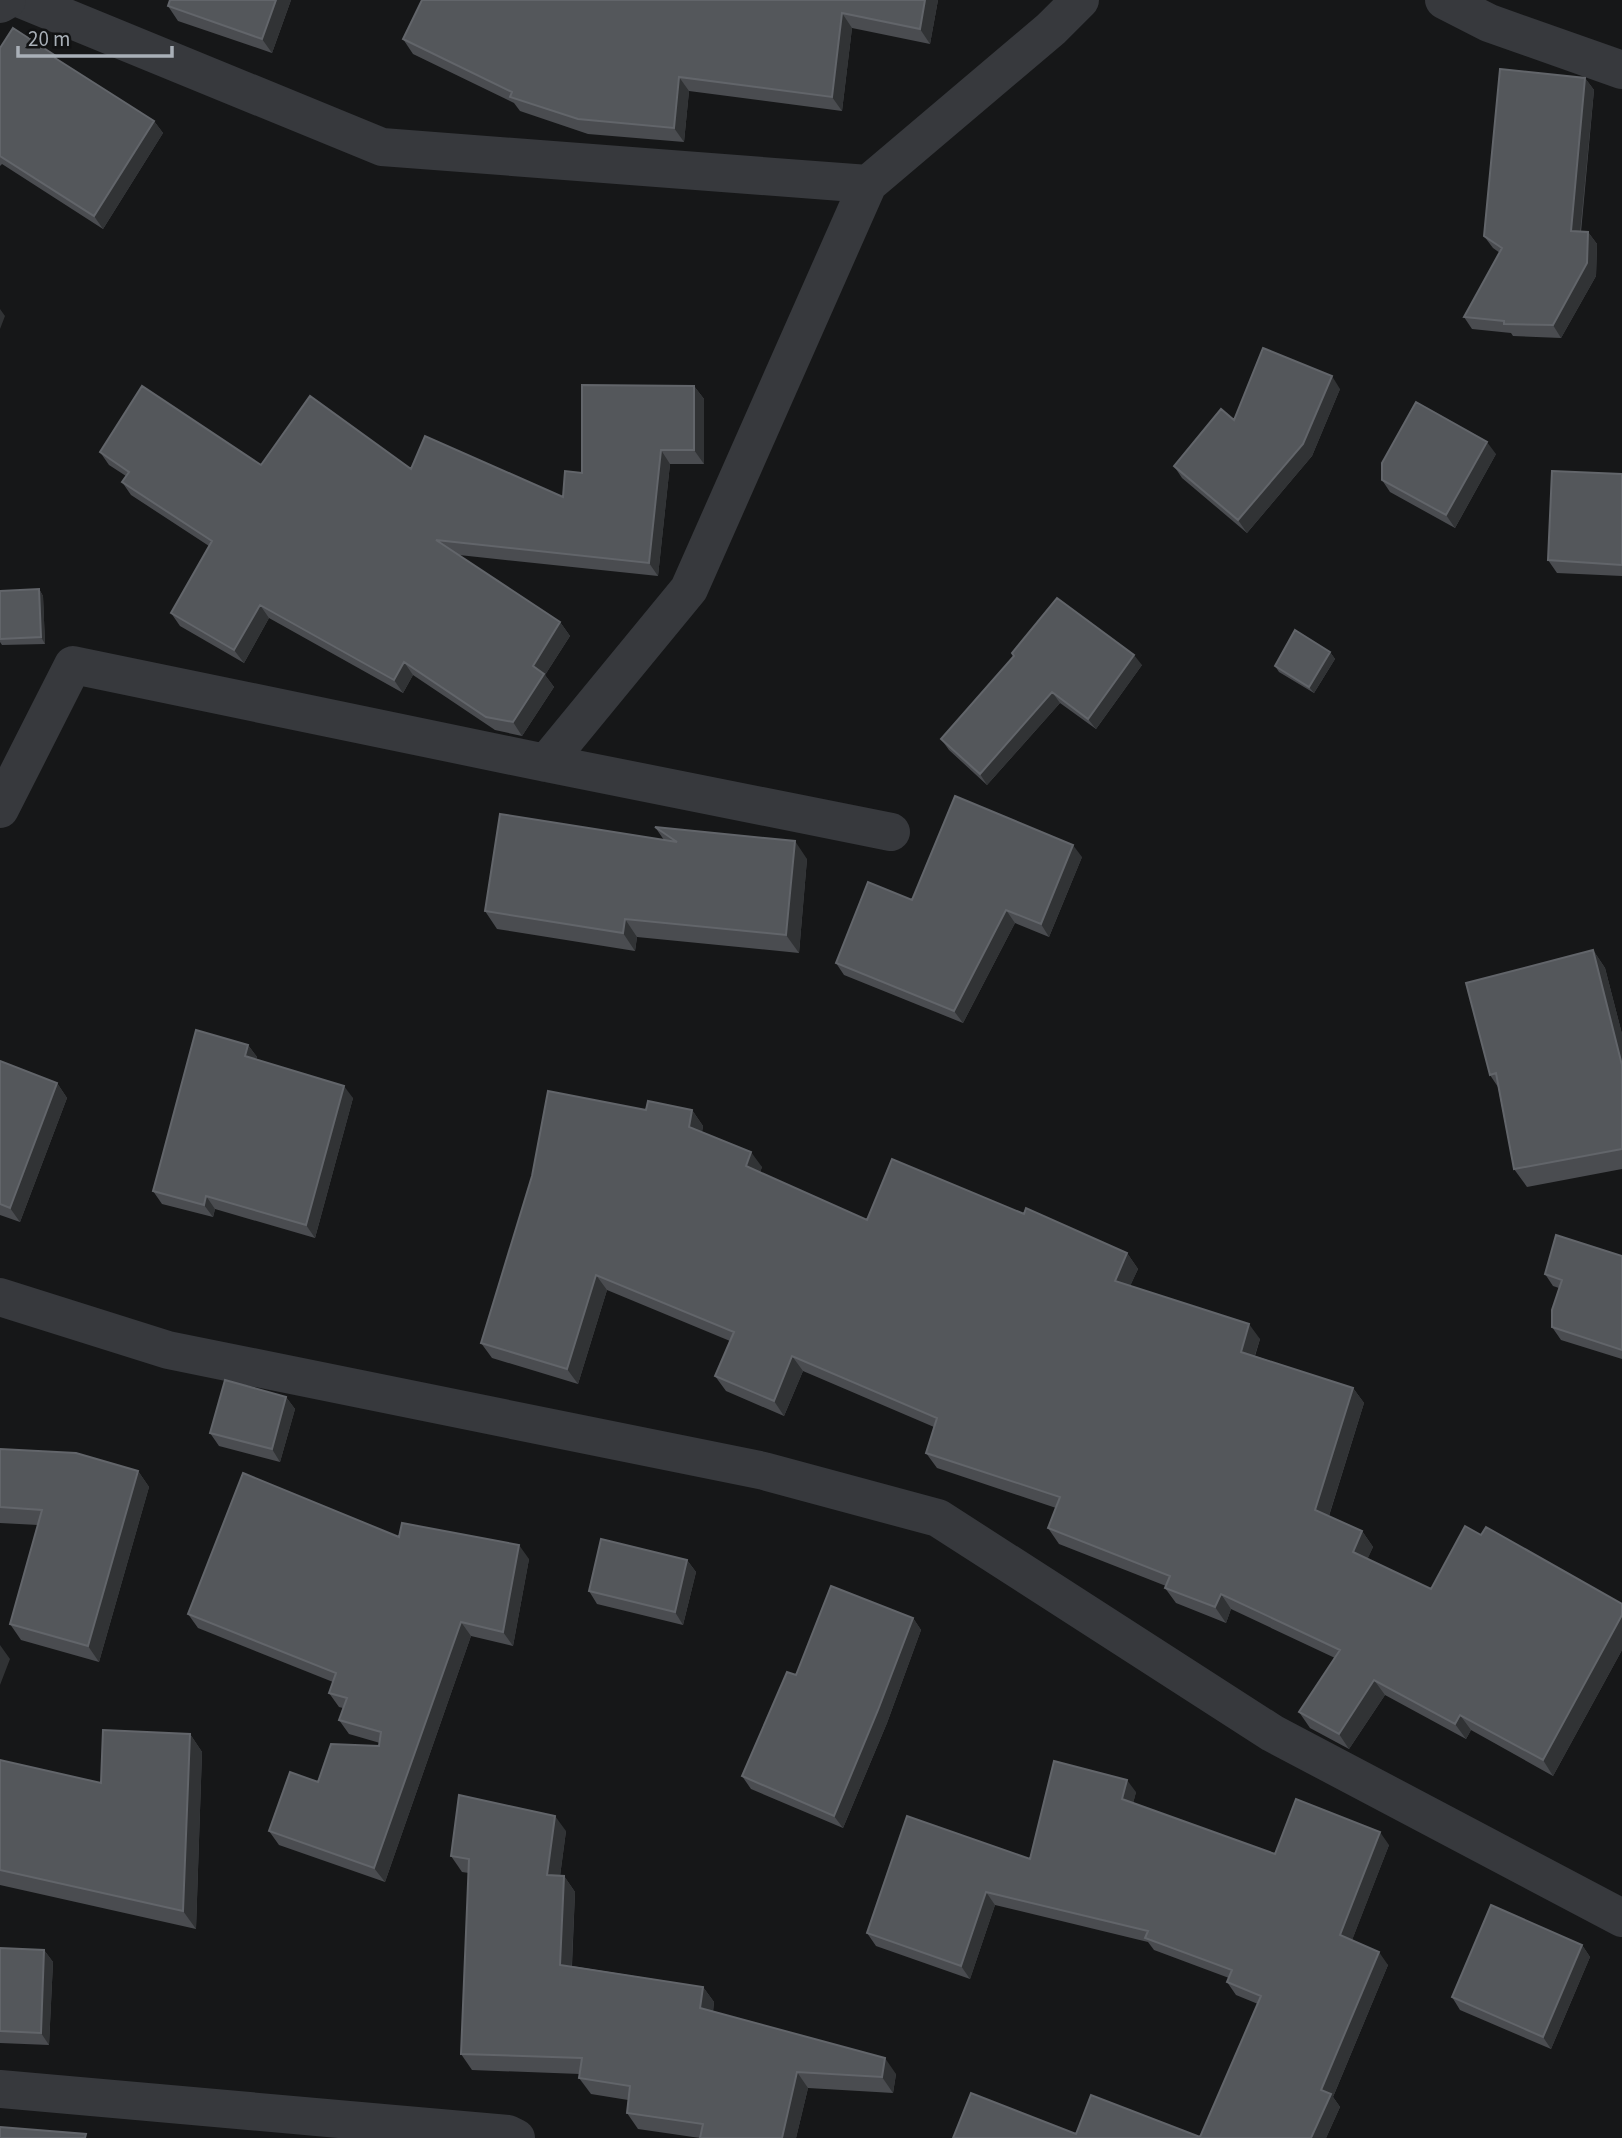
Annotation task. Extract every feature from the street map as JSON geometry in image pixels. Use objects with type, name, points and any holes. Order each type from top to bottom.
[{"type":"street","points":[[0,4],[6,0]]},
{"type":"street","points":[[23,0],[382,147],[868,184]]},
{"type":"street","points":[[546,763],[689,589],[868,184],[1051,29],[1080,0]]},
{"type":"street","points":[[1444,0],[1489,23],[1622,70]]},
{"type":"street","points":[[0,809],[73,665],[891,831]]},
{"type":"street","points":[[0,1297],[168,1350],[764,1471],[938,1518],[1272,1733],[1622,1918]]},
{"type":"street","points":[[0,2089],[508,2134],[516,2138]]},
{"type":"building","points":[[170,0],[276,0],[262,39],[168,6]]},
{"type":"building","points":[[422,0],[925,0],[920,29],[842,13],[832,97],[679,77],[674,128],[578,119],[510,97],[512,92],[403,39]]},
{"type":"building","points":[[13,28],[154,121],[94,216],[0,156],[0,48]]},
{"type":"building","points":[[1500,69],[1585,78],[1571,231],[1588,232],[1587,263],[1553,325],[1504,324],[1504,321],[1464,317],[1502,248],[1484,236]]},
{"type":"building","points":[[1263,348],[1332,376],[1303,444],[1238,520],[1174,466],[1221,409],[1234,420]]},
{"type":"building","points":[[582,385],[694,386],[694,450],[661,450],[649,563],[436,540],[560,622],[533,666],[544,674],[513,722],[486,717],[404,662],[394,680],[260,605],[234,650],[171,613],[212,541],[122,482],[129,472],[100,452],[142,386],[261,465],[310,396],[411,469],[425,436],[563,497],[565,471],[582,473]]},
{"type":"building","points":[[1416,402],[1487,442],[1446,515],[1382,480],[1382,463]]},
{"type":"building","points":[[1552,471],[1622,474],[1622,565],[1548,560]]},
{"type":"building","points":[[39,589],[41,637],[0,639],[0,591]]},
{"type":"building","points":[[1057,598],[1134,655],[1088,719],[1052,692],[980,774],[941,739],[1014,656],[1012,653]]},
{"type":"building","points":[[1295,630],[1330,652],[1309,687],[1275,666]]},
{"type":"building","points":[[955,796],[1073,845],[1041,924],[1006,910],[954,1011],[836,963],[868,882],[912,900]]},
{"type":"building","points":[[500,814],[677,842],[655,827],[795,841],[786,935],[625,919],[623,933],[485,911]]},
{"type":"building","points":[[1593,950],[1622,1065],[1622,1149],[1514,1169],[1496,1073],[1490,1075],[1466,983]]},
{"type":"building","points":[[196,1030],[248,1045],[245,1056],[344,1086],[306,1225],[206,1196],[204,1205],[153,1191]]},
{"type":"building","points":[[0,1061],[57,1083],[10,1208],[0,1204]]},
{"type":"building","points":[[548,1091],[646,1110],[648,1101],[692,1110],[689,1127],[751,1152],[746,1166],[867,1220],[892,1159],[1024,1214],[1026,1208],[1127,1253],[1115,1281],[1249,1324],[1241,1352],[1353,1388],[1315,1510],[1362,1531],[1353,1552],[1431,1589],[1465,1526],[1481,1535],[1486,1527],[1622,1604],[1622,1615],[1543,1760],[1460,1715],[1455,1724],[1374,1680],[1339,1734],[1299,1712],[1340,1650],[1221,1594],[1215,1607],[1165,1588],[1170,1576],[1048,1528],[1060,1497],[926,1453],[937,1418],[792,1356],[774,1401],[715,1376],[734,1332],[596,1275],[567,1369],[481,1343],[532,1176]]},
{"type":"building","points":[[1556,1235],[1622,1256],[1622,1350],[1552,1327],[1552,1310],[1562,1280],[1545,1274]]},
{"type":"building","points":[[225,1380],[286,1397],[272,1449],[210,1433]]},
{"type":"building","points":[[0,1449],[76,1453],[138,1471],[88,1646],[10,1624],[42,1510],[0,1507]]},
{"type":"building","points":[[243,1473],[399,1537],[402,1523],[519,1545],[503,1632],[461,1622],[374,1868],[269,1831],[290,1772],[318,1782],[331,1744],[379,1746],[381,1732],[339,1720],[347,1698],[329,1693],[336,1673],[188,1614]]},
{"type":"building","points":[[601,1539],[687,1560],[675,1612],[589,1591]]},
{"type":"building","points":[[831,1586],[913,1618],[834,1816],[742,1776],[787,1672],[796,1675]]},
{"type":"building","points":[[103,1730],[190,1734],[183,1911],[0,1870],[0,1760],[101,1783]]},
{"type":"building","points":[[1054,1761],[1127,1780],[1122,1799],[1275,1854],[1296,1799],[1380,1832],[1340,1935],[1379,1952],[1321,2090],[1331,2094],[1311,2138],[953,2138],[971,2093],[1076,2134],[1091,2095],[1200,2137],[1261,1996],[1227,1982],[1232,1970],[1145,1938],[1148,1931],[986,1892],[961,1966],[867,1933],[907,1816],[1030,1859]]},
{"type":"building","points":[[459,1795],[555,1816],[547,1875],[564,1876],[560,1965],[703,1987],[700,2008],[885,2058],[882,2077],[797,2072],[782,2138],[700,2138],[703,2124],[627,2113],[630,2086],[579,2078],[582,2058],[461,2054],[469,1859],[451,1856]]},
{"type":"building","points":[[1491,1905],[1582,1945],[1543,2037],[1452,1997]]},
{"type":"building","points":[[0,1948],[44,1950],[41,2033],[0,2031]]},
{"type":"building","points":[[0,2127],[86,2134],[85,2138],[0,2138]]}]
